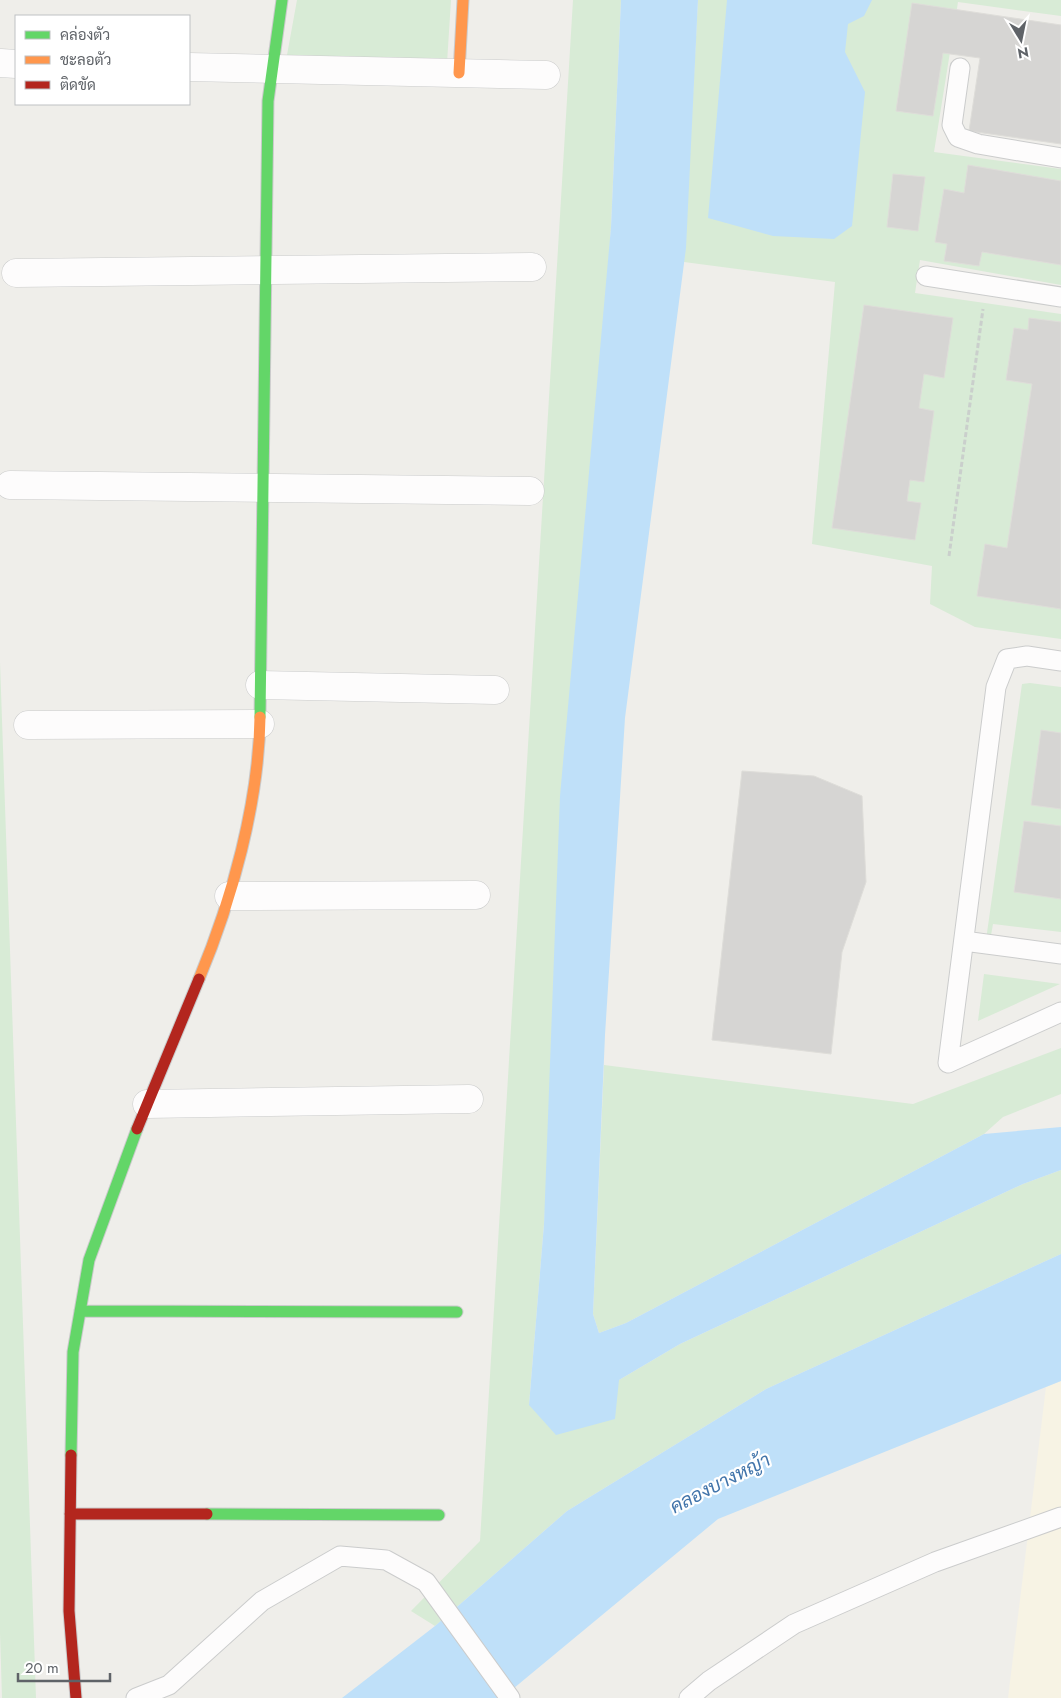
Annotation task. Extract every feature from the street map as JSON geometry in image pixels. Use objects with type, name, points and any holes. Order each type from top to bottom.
[{"type":"street","points":[[76,1698],[69,1611],[73,1352],[89,1260],[147,1104],[205,965],[229,896],[240,860],[260,747],[268,101],[282,0]]},
{"type":"street","points":[[459,73],[463,0]]},
{"type":"street","points":[[190,67],[546,75]]},
{"type":"street","points":[[16,273],[532,267]]},
{"type":"street","points":[[10,486],[530,490]]},
{"type":"street","points":[[260,685],[494,690]]},
{"type":"street","points":[[28,725],[260,724]]},
{"type":"street","points":[[229,896],[476,895]]},
{"type":"street","points":[[147,1104],[469,1099]]},
{"type":"street","points":[[80,1311],[457,1312]]},
{"type":"street","points":[[70,1514],[439,1515]]},
{"type":"lane","points":[[960,68],[952,125],[958,137],[978,144],[1061,158]]},
{"type":"lane","points":[[926,276],[1061,297]]},
{"type":"lane","points":[[1061,661],[1027,656],[1007,659],[996,686],[948,1063],[1061,1012]]},
{"type":"lane","points":[[964,941],[1061,954]]},
{"type":"lane","points":[[689,1698],[709,1681],[794,1624],[935,1562],[1061,1517]]},
{"type":"lane","points":[[136,1698],[170,1685],[262,1601],[340,1556],[386,1560],[426,1582],[510,1698]]},
{"type":"path","points":[[949,556],[986,286]]},
{"type":"shaded area","points":[[1061,1381],[1061,1698],[1008,1698],[1046,1387]]},
{"type":"green space","points":[[297,0],[451,0],[447,63],[287,55]]},
{"type":"green space","points":[[573,0],[621,0],[611,227],[544,1224],[529,1405],[619,1380],[680,1344],[1023,1184],[1061,1170],[1061,1254],[766,1389],[567,1511],[435,1626],[411,1611],[480,1541]]},
{"type":"green space","points":[[698,0],[1061,0],[1061,16],[958,2],[934,152],[1061,169],[1061,285],[920,260],[915,293],[1061,314],[1061,639],[975,627],[930,604],[932,566],[812,544],[835,282],[684,262]]},
{"type":"green space","points":[[0,662],[36,1698],[2,1698],[0,1633]]},
{"type":"green space","points":[[1030,683],[1061,687],[1061,932],[993,924],[990,941],[986,940],[1022,684]]},
{"type":"green space","points":[[984,974],[1060,984],[978,1021]]},
{"type":"green space","points":[[1061,1048],[1061,1094],[1003,1117],[984,1134],[626,1323],[599,1333],[593,1314],[604,1065],[913,1104]]},
{"type":"water","points":[[621,0],[698,0],[686,248],[625,718],[605,1035],[593,1314],[599,1333],[626,1323],[984,1134],[1061,1127],[1061,1170],[1023,1184],[680,1344],[619,1380],[615,1419],[556,1435],[529,1405],[544,1224],[560,796],[611,227]]},
{"type":"water","points":[[727,0],[872,0],[864,16],[848,24],[845,52],[865,92],[852,226],[834,239],[773,236],[708,218]]},
{"type":"water","name":"คลองบางหญ้า","points":[[1061,1254],[1061,1381],[718,1519],[502,1698],[342,1698],[435,1626],[567,1511],[766,1389]]},
{"type":"building","points":[[912,3],[1061,25],[1061,144],[969,131],[980,58],[943,53],[933,116],[896,111]]},
{"type":"building","points":[[968,165],[1061,181],[1061,265],[982,252],[979,266],[944,261],[947,244],[935,242],[944,189],[964,193]]},
{"type":"building","points":[[893,174],[925,177],[918,231],[887,227]]},
{"type":"building","points":[[864,305],[953,318],[944,378],[924,374],[919,408],[934,411],[924,482],[910,480],[907,501],[921,503],[915,540],[832,528]]},
{"type":"building","points":[[1029,318],[1061,322],[1061,609],[977,596],[985,544],[1007,548],[1032,384],[1006,380],[1014,328],[1028,330]]},
{"type":"building","points":[[1041,730],[1061,733],[1061,809],[1031,805]]},
{"type":"building","points":[[742,771],[814,776],[862,796],[866,882],[842,952],[831,1054],[712,1040]]},
{"type":"building","points":[[1024,821],[1061,826],[1061,899],[1014,892]]},
{"type":"traffic: fast","points":[[260,717],[268,101],[282,0]]},
{"type":"traffic: fast","points":[[71,1455],[73,1352],[89,1260],[137,1129]]},
{"type":"traffic: fast","points":[[80,1311],[457,1312]]},
{"type":"traffic: fast","points":[[207,1514],[439,1515]]},
{"type":"traffic: slow","points":[[459,73],[463,0]]},
{"type":"traffic: slow","points":[[199,979],[222,917],[242,850],[255,783],[260,717]]},
{"type":"traffic: jam","points":[[137,1129],[199,979]]},
{"type":"traffic: jam","points":[[71,1455],[69,1611],[76,1698]]},
{"type":"traffic: jam","points":[[70,1514],[207,1514]]}]
